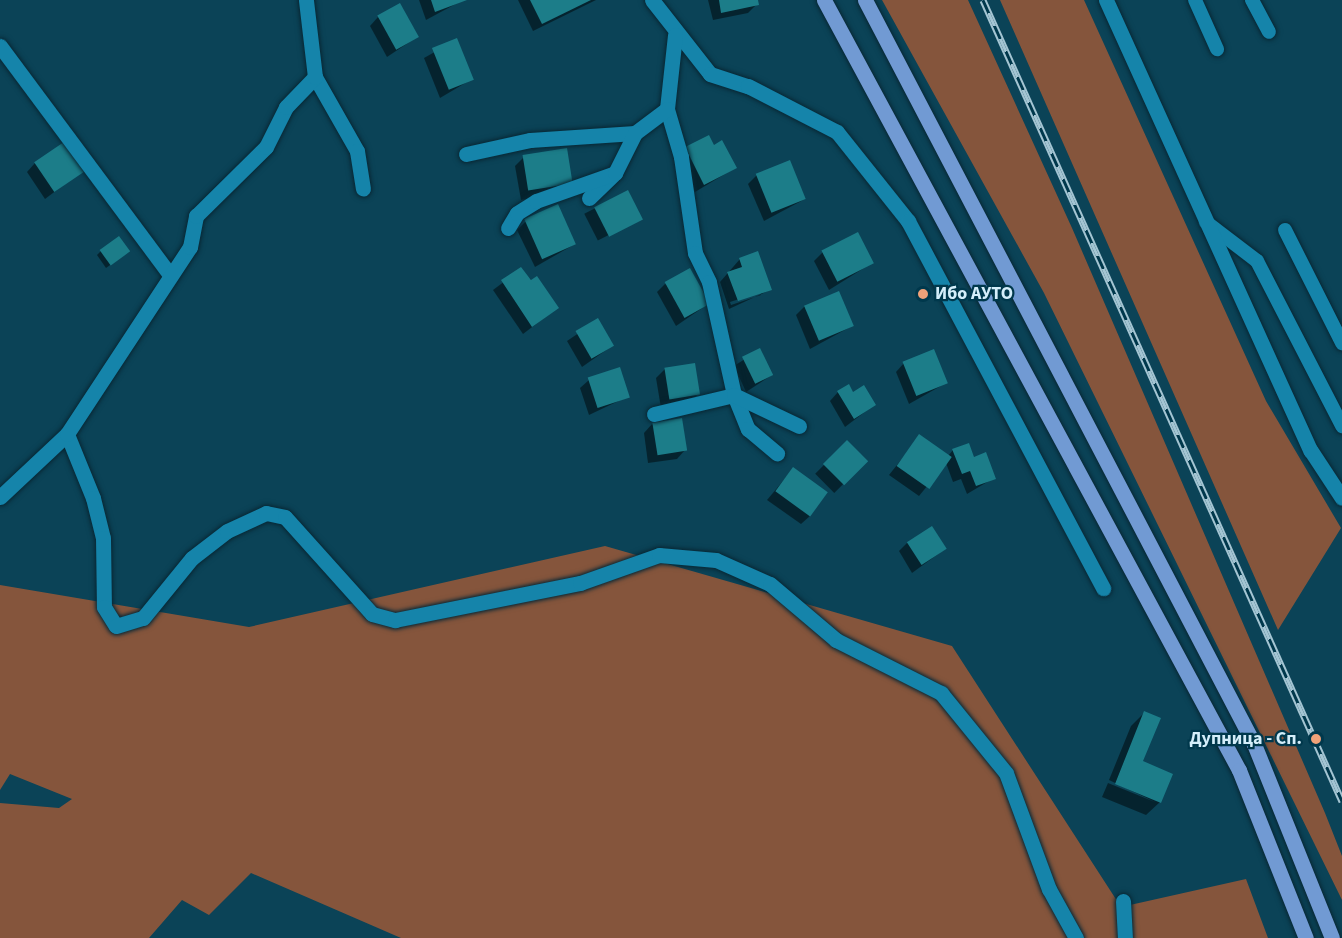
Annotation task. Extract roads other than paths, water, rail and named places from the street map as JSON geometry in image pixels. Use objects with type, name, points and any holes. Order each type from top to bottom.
[{"type":"main road","points":[[824,0],[1239,770],[1306,938]]},
{"type":"main road","points":[[865,0],[1254,744],[1332,938]]},
{"type":"street","points":[[306,0],[315,77],[357,151],[363,189]]},
{"type":"street","points":[[652,0],[675,35],[710,74],[748,86],[837,132],[908,221],[1103,588]]},
{"type":"street","points":[[1106,0],[1311,451],[1342,498]]},
{"type":"street","points":[[675,35],[667,109],[681,157],[695,253],[709,282],[734,395],[748,429],[777,453]]},
{"type":"street","points":[[0,46],[170,275]]},
{"type":"street","points":[[0,497],[67,434],[190,247],[195,216],[267,147],[286,107],[315,77]]},
{"type":"street","points":[[590,198],[615,172],[635,133],[667,109]]},
{"type":"street","points":[[466,154],[530,140],[635,133]]},
{"type":"street","points":[[508,228],[517,213],[536,201],[615,172]]},
{"type":"street","points":[[654,414],[734,395],[799,426]]},
{"type":"street","points":[[67,434],[101,528],[104,607],[116,626],[143,618],[192,558],[227,531],[266,513],[285,517],[372,614],[395,620],[580,583],[659,555],[716,560],[770,584],[836,640],[941,693],[1006,773],[1049,890],[1076,938]]},
{"type":"street","points":[[1123,901],[1125,938]]},
{"type":"lane","points":[[1195,0],[1217,49]]},
{"type":"lane","points":[[1252,0],[1269,32]]},
{"type":"lane","points":[[1205,221],[1257,261],[1342,426]]},
{"type":"lane","points":[[1285,230],[1342,343]]},
{"type":"railway","points":[[983,0],[1342,801]]},
{"type":"place","name":"Ибо АУТО","points":[[923,294]]},
{"type":"place","name":"Дупница - Сп.","points":[[1316,739]]}]
